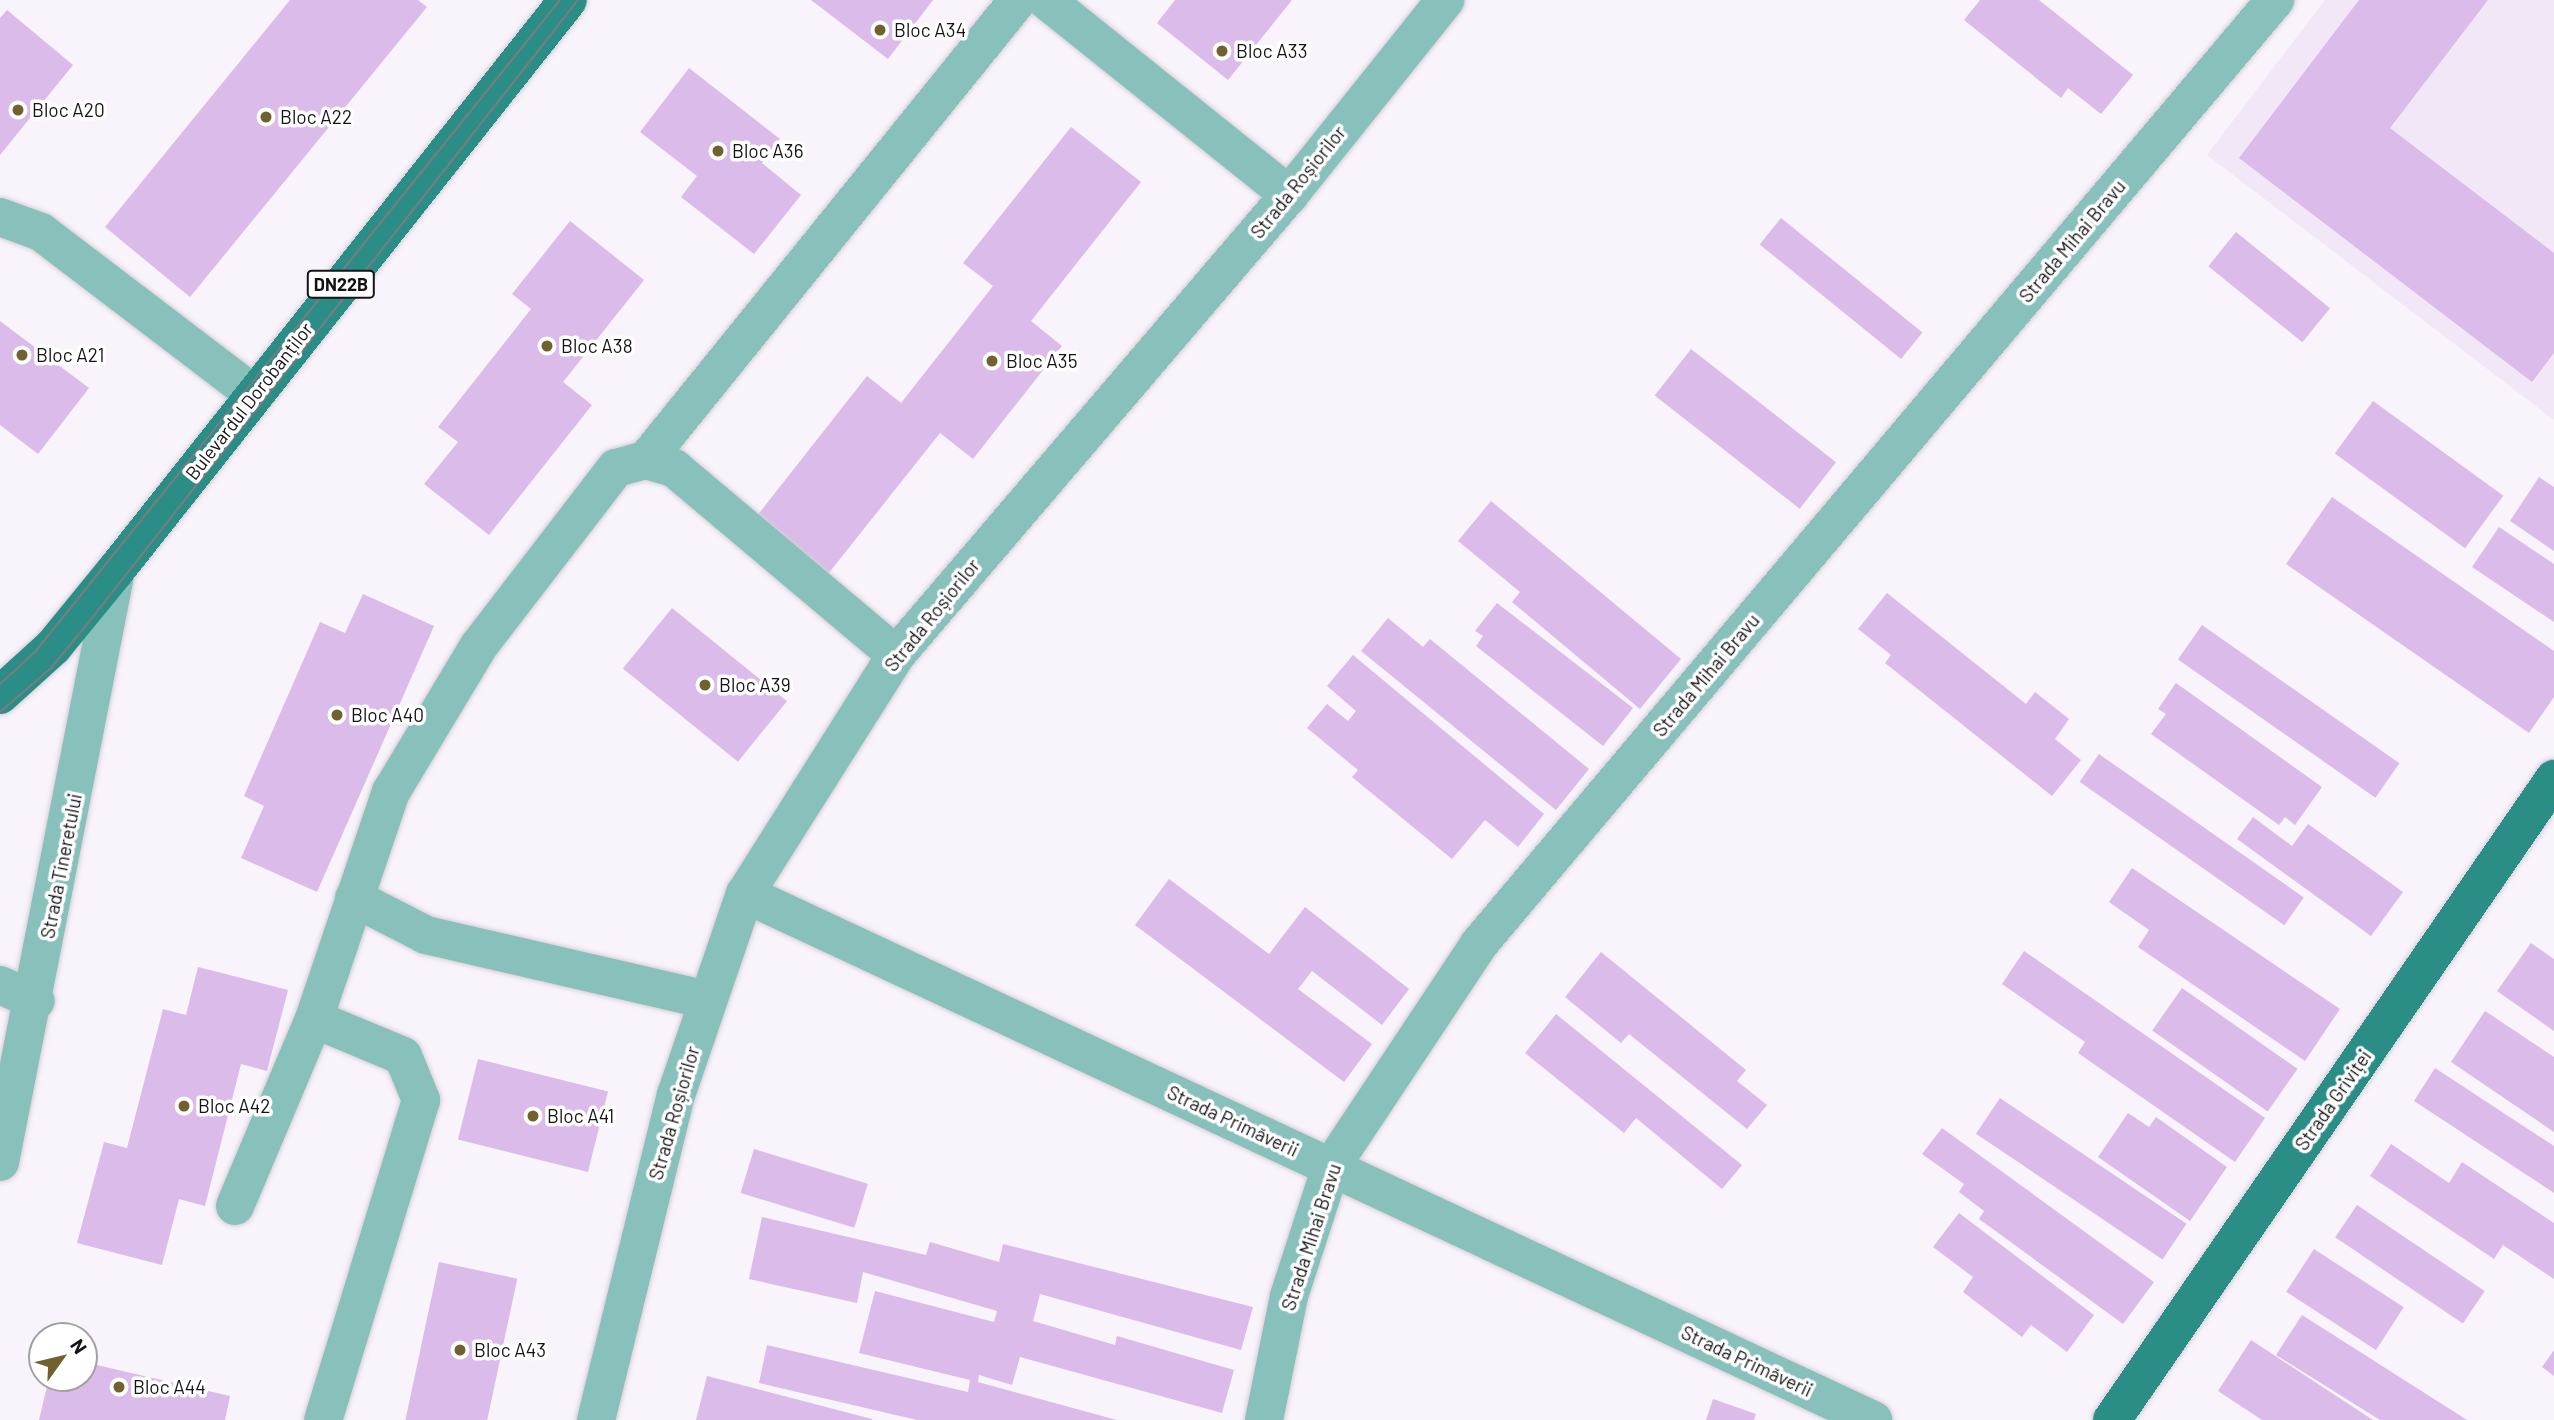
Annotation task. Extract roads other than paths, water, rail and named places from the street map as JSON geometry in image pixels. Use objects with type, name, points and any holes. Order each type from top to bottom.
[{"type":"main road","name":"Bulevardul Dorobanților","points":[[0,695],[52,647],[116,570],[568,0]]},
{"type":"main road","name":"Strada Griviței","points":[[2112,1420],[2554,779]]},
{"type":"street","points":[[646,460],[1018,0]]},
{"type":"street","points":[[1045,0],[1289,195]]},
{"type":"street","name":"Strada Roșiorilor","points":[[596,1420],[676,1095],[745,894],[896,655],[1289,195],[1445,0]]},
{"type":"street","name":"Strada Mihai Bravu","points":[[1264,1420],[1290,1296],[1331,1167],[1479,944],[2275,0]]},
{"type":"street","points":[[0,217],[41,232],[254,394]]},
{"type":"street","points":[[235,1206],[314,1019],[391,792],[471,658],[603,480],[616,468],[646,460],[674,468],[896,655]]},
{"type":"street","name":"Strada Tineretului","points":[[0,1162],[36,1001],[116,570]]},
{"type":"street","name":"Strada Primăverii","points":[[745,894],[1874,1420]]},
{"type":"street","points":[[354,898],[426,935],[708,1000]]},
{"type":"street","points":[[0,985],[36,1001]]},
{"type":"street","points":[[314,1019],[403,1056],[421,1100],[323,1420]]},
{"type":"tram line","points":[[0,684],[35,652],[560,0]]},
{"type":"tram line","points":[[0,712],[51,668],[88,623],[578,0]]},
{"type":"place","name":"Bloc A34","points":[[880,30]]},
{"type":"place","name":"Bloc A33","points":[[1222,51]]},
{"type":"place","name":"Bloc A20","points":[[18,110]]},
{"type":"place","name":"Bloc A22","points":[[266,117]]},
{"type":"place","name":"Bloc A36","points":[[718,151]]},
{"type":"place","name":"Bloc A38","points":[[547,346]]},
{"type":"place","name":"Bloc A21","points":[[22,355]]},
{"type":"place","name":"Bloc A35","points":[[992,361]]},
{"type":"place","name":"Bloc A39","points":[[705,685]]},
{"type":"place","name":"Bloc A40","points":[[337,715]]},
{"type":"place","name":"Bloc A42","points":[[184,1106]]},
{"type":"place","name":"Bloc A41","points":[[533,1116]]},
{"type":"place","name":"Bloc A43","points":[[460,1350]]},
{"type":"place","name":"Bloc A44","points":[[119,1387]]}]
